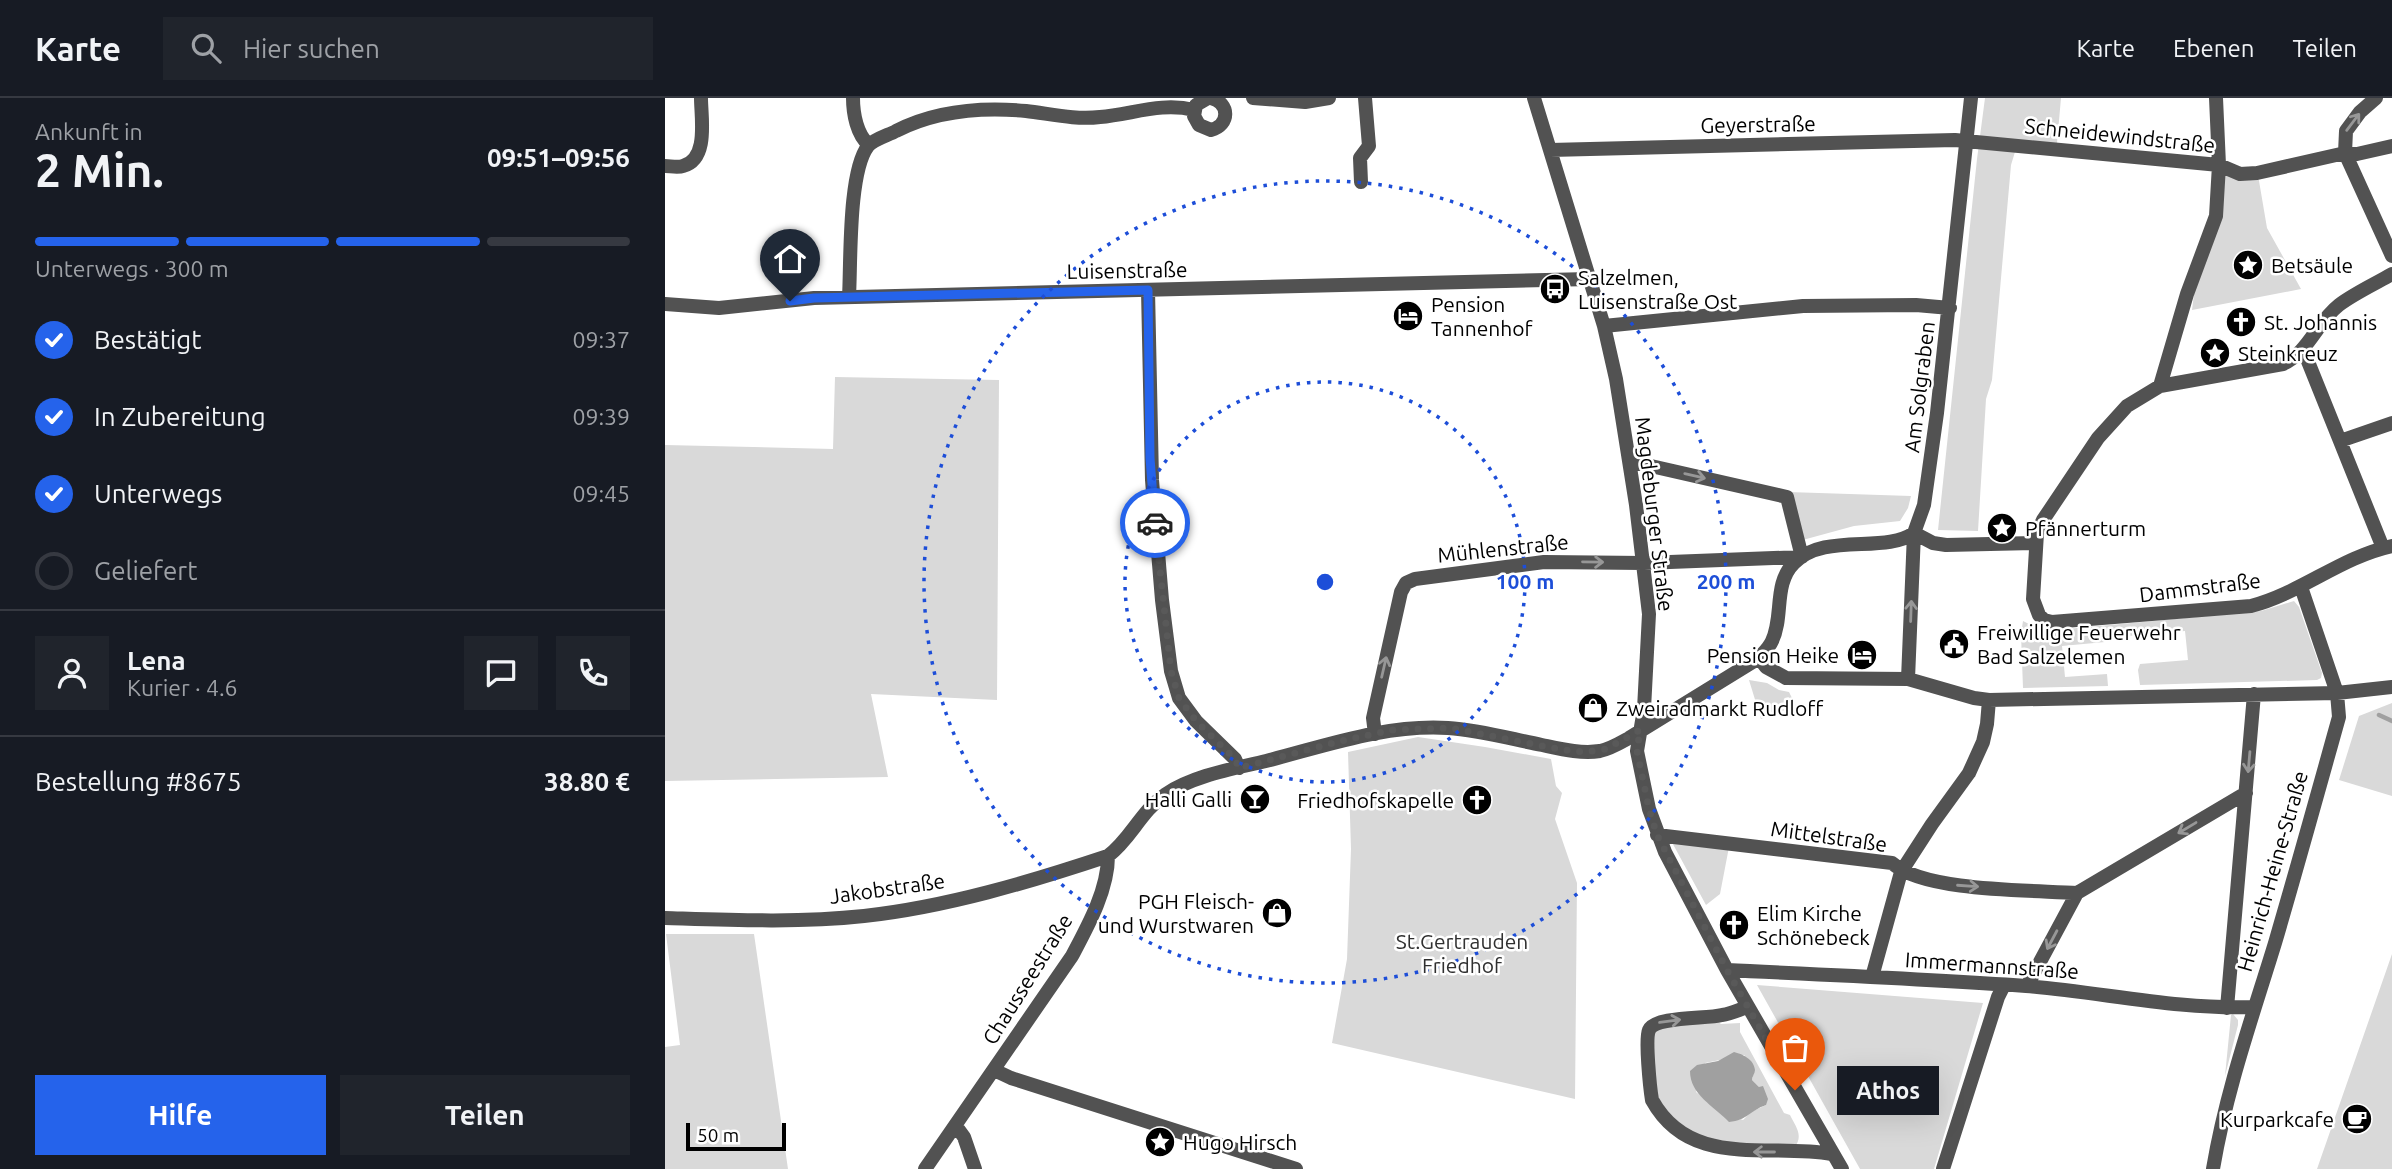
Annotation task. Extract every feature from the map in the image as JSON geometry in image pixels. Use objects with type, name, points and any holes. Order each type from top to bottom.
[{"type":"street","points":[[665,166],[682,166],[695,159],[701,147],[701,98]]},
{"type":"street","points":[[853,98],[853,108],[862,139],[869,145]]},
{"type":"street","points":[[1253,98],[1305,102],[1329,98]]},
{"type":"street","points":[[1361,182],[1360,158],[1369,146],[1366,98]]},
{"type":"street","name":"Magdeburger Straße","points":[[1534,98],[1590,278],[1616,379],[1649,614],[1644,709],[1637,751],[1649,809],[1657,835],[1727,970],[1842,1169]]},
{"type":"street","name":"Am Solgraben","points":[[1908,679],[1914,533],[1926,494],[1950,308],[1971,98]]},
{"type":"street","points":[[2160,386],[2187,294],[2216,216],[2219,164],[2216,98]]},
{"type":"street","points":[[2376,98],[2360,112],[2346,131],[2345,153],[2392,256]]},
{"type":"street","points":[[1219,100],[1225,119],[1211,130],[1199,125],[1194,110],[1200,101],[1219,100]]},
{"type":"street","points":[[849,298],[855,177],[869,145],[905,126],[946,114],[1027,105],[1064,117],[1100,117],[1159,107],[1179,106],[1194,110]]},
{"type":"street","name":"Geyerstraße","points":[[1551,150],[1966,141]]},
{"type":"street","name":"Schneidewindstraße","points":[[1966,141],[2219,164],[2240,174],[2392,146]]},
{"type":"street","points":[[1108,856],[1117,849],[1146,811],[1169,792],[1197,780],[1239,768],[1375,734],[1414,728],[1450,728],[1563,750],[1585,752],[1606,749],[1759,658],[1772,641],[1784,578],[1802,556],[1846,544],[1903,539],[1914,533],[1946,545],[2036,542],[2043,520],[2098,438],[2127,406],[2160,386],[2283,364],[2296,359],[2319,325],[2339,305],[2392,274]]},
{"type":"street","name":"Luisenstraße","points":[[665,304],[719,308],[814,298],[1590,278]]},
{"type":"street","points":[[1148,290],[1150,458],[1170,659],[1179,698],[1196,721],[1235,759],[1239,768]]},
{"type":"street","points":[[1604,326],[1803,306],[1950,308]]},
{"type":"street","points":[[2303,349],[2340,441],[2388,547]]},
{"type":"street","points":[[2340,441],[2392,423]]},
{"type":"street","points":[[1629,461],[1787,497],[1802,556]]},
{"type":"street","name":"Dammstraße","points":[[2036,542],[2033,599],[2035,608],[2044,620],[2062,622],[2251,606],[2268,602],[2341,564],[2388,547]]},
{"type":"street","name":"Mühlenstraße","points":[[1375,734],[1373,718],[1401,593],[1406,583],[1415,579],[1544,562],[1644,564],[1802,556]]},
{"type":"street","name":"Heinrich-Heine-Straße","points":[[2213,1169],[2222,1118],[2339,717],[2337,693],[2301,587]]},
{"type":"street","points":[[1759,658],[1766,667],[1786,678],[1908,679],[1989,700],[2337,693],[2392,687]]},
{"type":"street","points":[[2227,1008],[2254,694]]},
{"type":"street","points":[[1872,977],[1901,872],[1969,773],[1983,742],[1989,700]]},
{"type":"street","points":[[2027,986],[2077,893],[2246,793]]},
{"type":"street","name":"Mittelstraße","points":[[1657,835],[1892,863],[1901,872],[1958,886],[2077,893]]},
{"type":"street","name":"Jakobstraße","points":[[665,918],[732,920],[865,916],[1022,883],[1108,856]]},
{"type":"street","name":"Chausseestraße","points":[[925,1169],[1060,975],[1081,939],[1108,872],[1108,856]]},
{"type":"street","name":"Immermannstraße","points":[[1727,970],[2027,986],[2163,1003],[2227,1008],[2254,1007]]},
{"type":"street","points":[[1943,1169],[2004,985]]},
{"type":"street","points":[[1747,1007],[1721,1016],[1661,1022],[1651,1026],[1647,1032],[1652,1100],[1655,1107],[1674,1129],[1690,1142],[1738,1152],[1832,1154]]},
{"type":"street","points":[[994,1070],[1245,1160],[1296,1169]]},
{"type":"street","points":[[956,1126],[964,1137],[975,1169]]},
{"type":"green space","points":[[1985,98],[2061,98],[2057,143],[2018,142],[2011,165],[1992,380],[1986,399],[1978,531],[1938,530],[1977,159]]},
{"type":"green space","points":[[2225,173],[2258,175],[2267,228],[2301,289],[2192,310],[2196,279]]},
{"type":"green space","points":[[835,377],[999,380],[997,700],[871,694],[888,777],[665,781],[665,445],[833,449]]},
{"type":"green space","points":[[1788,492],[1911,496],[1900,521],[1854,526],[1799,541]]},
{"type":"green space","points":[[2294,601],[2299,607],[2322,673],[2317,680],[2140,685],[2140,664],[2188,660],[2185,631],[2105,638],[2105,642],[2062,646],[2065,677],[2107,674],[2108,686],[2023,688],[2023,621],[2035,627],[2056,630],[2261,611]]},
{"type":"green space","points":[[1749,680],[1767,683],[1789,692],[1796,706],[1761,719]]},
{"type":"green space","points":[[2392,703],[2392,796],[2339,780],[2359,716]]},
{"type":"green space","name":"St.Gertrauden Friedhof","points":[[1418,737],[1551,759],[1556,786],[1562,793],[1555,819],[1577,883],[1575,1099],[1332,1043],[1347,959],[1351,849],[1348,752]]},
{"type":"green space","points":[[1668,835],[1729,847],[1720,894],[1706,905]]},
{"type":"green space","points":[[666,934],[754,934],[788,1169],[665,1169],[665,1047],[680,1045]]},
{"type":"green space","points":[[2392,954],[2392,1169],[2317,1169]]},
{"type":"green space","points":[[1757,985],[1983,1003],[1934,1169],[1860,1169]]},
{"type":"green space","points":[[2233,1014],[2238,1025],[2225,1076],[2231,1015]]},
{"type":"green space","points":[[1715,1019],[1721,1024],[1740,1023],[1740,1032],[1784,1113],[1790,1115],[1797,1128],[1799,1135],[1794,1148],[1691,1139],[1655,1100],[1652,1031],[1662,1025]],"holes":[[[1744,1055],[1752,1064],[1752,1080],[1759,1087],[1766,1105],[1751,1112],[1743,1120],[1718,1110],[1696,1092],[1705,1063]]]},
{"type":"shaded area","points":[[1734,1052],[1750,1060],[1755,1070],[1752,1080],[1759,1087],[1763,1086],[1768,1099],[1766,1105],[1729,1122],[1698,1093],[1690,1071],[1697,1065],[1718,1061]]},
{"type":"waterway","points":[[2379,715],[2392,721]]},
{"type":"way so far","points":[[1155,523],[1171,671],[1179,698],[1196,721],[1235,759],[1239,768],[1345,740],[1414,728],[1450,728],[1585,752],[1606,749],[1640,730],[1637,751],[1657,835],[1747,1007],[1795,1090]]},
{"type":"place","name":"Betsäule","points":[[2248,265]]},
{"type":"place","name":"Salzelmen, Luisenstraße Ost","points":[[1555,289]]},
{"type":"place","name":"Pension Tannenhof","points":[[1408,316]]},
{"type":"place","name":"St. Johannis","points":[[2241,322]]},
{"type":"place","name":"Steinkreuz","points":[[2215,353]]},
{"type":"place","name":"Pfännerturm","points":[[2002,528]]},
{"type":"place","name":"Freiwillige Feuerwehr Bad Salzelemen","points":[[1954,644]]},
{"type":"place","name":"Pension Heike","points":[[1862,655]]},
{"type":"place","name":"Zweiradmarkt Rudloff","points":[[1593,708]]},
{"type":"place","name":"Halli Galli","points":[[1255,799]]},
{"type":"place","name":"Friedhofskapelle","points":[[1477,800]]},
{"type":"place","name":"PGH Fleisch- und Wurstwaren","points":[[1277,913]]},
{"type":"place","name":"Elim Kirche Schönebeck","points":[[1734,925]]},
{"type":"place","name":"Athos","points":[[1795,1090]]},
{"type":"place","name":"Kurparkcafe","points":[[2357,1119]]},
{"type":"place","name":"Hugo Hirsch","points":[[1160,1142]]},
{"type":"route","points":[[790,301],[814,298],[1148,290],[1150,458],[1155,523]]}]
